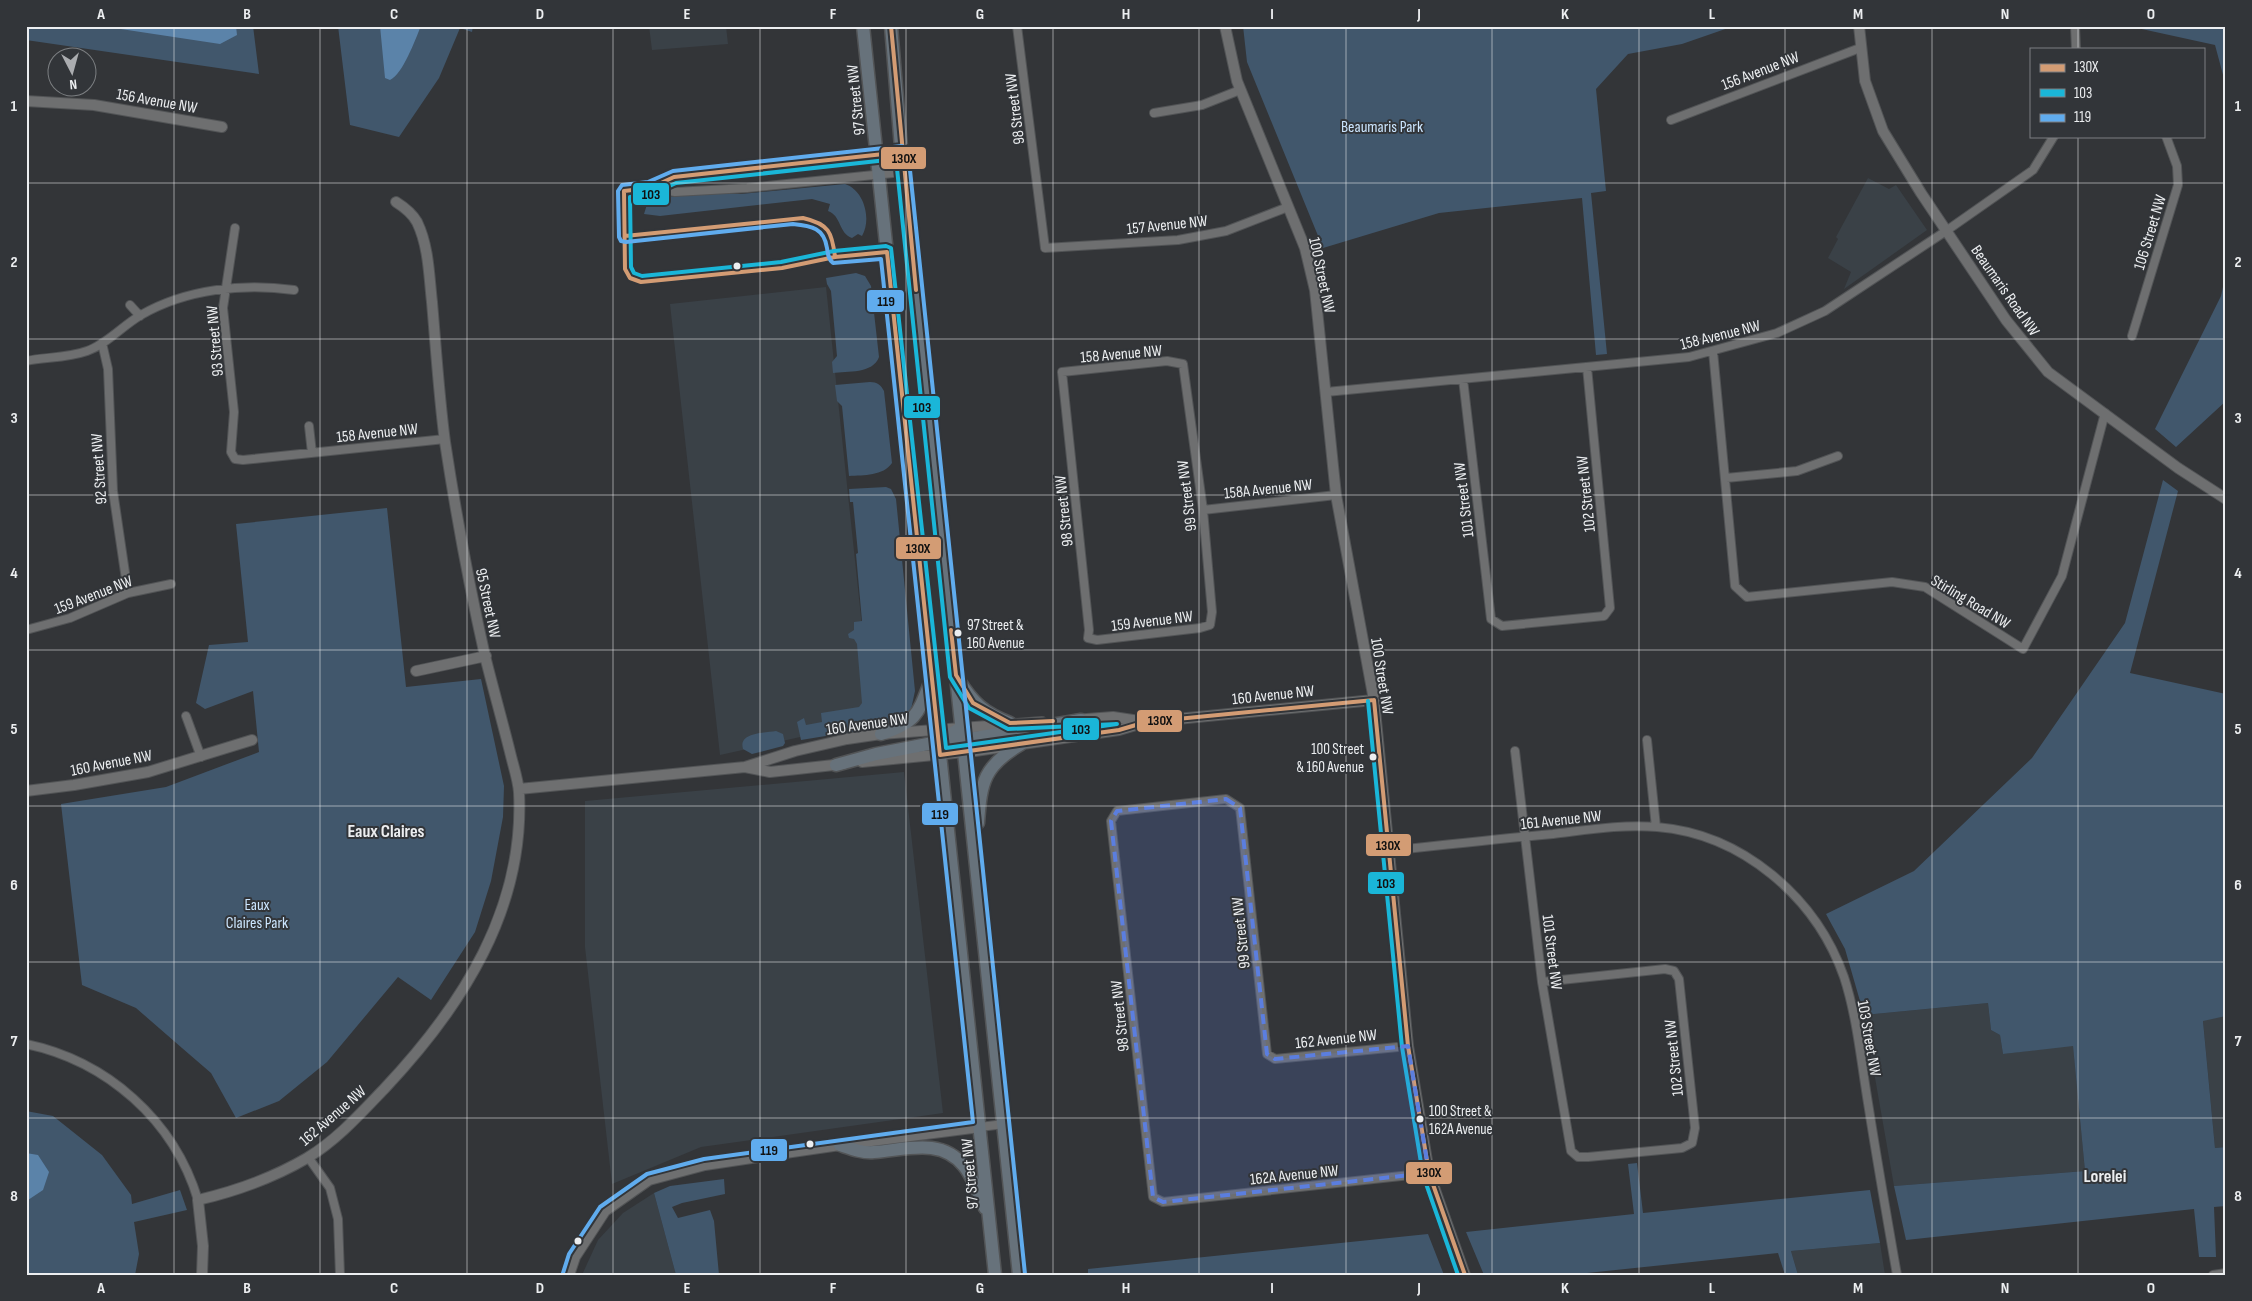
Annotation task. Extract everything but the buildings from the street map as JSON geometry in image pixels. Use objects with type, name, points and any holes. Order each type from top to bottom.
[{"type":"main road","name":"97 Street NW","points":[[863,26],[995,1275]]},
{"type":"main road","points":[[891,26],[903,172],[1020,1275]]},
{"type":"main road","points":[[956,675],[973,702],[1010,724]]},
{"type":"main road","points":[[881,734],[906,725],[910,721],[921,707],[932,678]]},
{"type":"main road","points":[[940,755],[943,749],[963,740],[1081,720]]},
{"type":"main road","points":[[836,765],[938,736],[963,740]]},
{"type":"main road","points":[[976,858],[982,782],[999,759],[1021,744]]},
{"type":"main road","points":[[840,1145],[859,1152],[920,1147],[942,1150],[964,1166],[989,1214]]},
{"type":"street","name":"98 Street NW","points":[[1017,26],[1045,248]]},
{"type":"street","name":"100 Street NW","points":[[1226,26],[1240,90],[1305,248],[1315,290],[1336,494],[1374,700],[1408,1046],[1429,1173],[1465,1275]]},
{"type":"street","name":"Beaumaris Road NW","points":[[1859,26],[1860,48],[1868,90],[1883,131],[1946,231],[2006,320],[2048,372],[2105,412],[2165,459],[2226,499]]},
{"type":"street","points":[[2075,26],[2076,48]]},
{"type":"street","name":"156 Avenue NW","points":[[1671,120],[1860,48]]},
{"type":"street","points":[[1154,113],[1202,105],[1240,90]]},
{"type":"street","name":"156 Avenue NW","points":[[26,101],[94,105],[222,127]]},
{"type":"street","name":"158 Avenue NW","points":[[1326,392],[1689,357],[1777,333],[1825,310],[1946,231],[2033,170],[2053,138]]},
{"type":"street","name":"106 Street NW","points":[[2132,336],[2178,185],[2177,166],[2167,138]]},
{"type":"street","points":[[650,188],[674,177],[902,152]]},
{"type":"street","points":[[624,190],[650,188],[675,192],[702,191],[903,172]]},
{"type":"street","name":"95 Street NW","points":[[396,202],[416,221],[427,254],[445,439],[462,550],[519,789],[515,860],[497,926],[481,960],[452,1006]]},
{"type":"street","name":"157 Avenue NW","points":[[1045,248],[1178,240],[1226,231],[1288,207]]},
{"type":"street","name":"93 Street NW","points":[[231,452],[234,412],[223,308],[224,288],[235,228]]},
{"type":"street","points":[[26,361],[67,356],[87,351],[102,343],[140,316],[160,306],[224,288],[268,287],[294,290]]},
{"type":"street","points":[[130,305],[140,316]]},
{"type":"street","name":"92 Street NW","points":[[102,343],[108,369],[113,491],[128,593]]},
{"type":"street","name":"Stirling Road NW","points":[[1713,351],[1735,586],[1747,597],[1892,582],[1925,587],[2023,649],[2062,576],[2105,412]]},
{"type":"street","name":"158 Avenue NW","points":[[1062,372],[1167,361],[1183,364]]},
{"type":"street","name":"99 Street NW","points":[[1183,364],[1202,510],[1212,616],[1210,625]]},
{"type":"street","name":"102 Street NW","points":[[1491,619],[1502,626],[1604,616],[1610,608],[1587,368]]},
{"type":"street","name":"98 Street NW","points":[[1062,372],[1089,630],[1088,638],[1097,640]]},
{"type":"street","name":"101 Street NW","points":[[1463,379],[1491,619]]},
{"type":"street","points":[[309,426],[312,453]]},
{"type":"street","name":"158 Avenue NW","points":[[231,452],[235,459],[243,460],[445,439]]},
{"type":"street","points":[[1726,478],[1796,471],[1838,456]]},
{"type":"street","name":"158A Avenue NW","points":[[1202,510],[1336,494]]},
{"type":"street","name":"159 Avenue NW","points":[[26,630],[70,618],[128,593],[170,584]]},
{"type":"street","name":"159 Avenue NW","points":[[1097,640],[1200,628],[1210,625]]},
{"type":"street","points":[[416,671],[486,656]]},
{"type":"street","name":"160 Avenue NW","points":[[963,740],[1021,744],[1119,730],[1146,722],[1374,700]]},
{"type":"street","points":[[186,716],[200,757]]},
{"type":"street","name":"160 Avenue NW","points":[[963,740],[1010,724],[1113,717],[1146,722]]},
{"type":"street","name":"160 Avenue NW","points":[[519,789],[745,767],[795,750],[881,734],[938,736]]},
{"type":"street","name":"160 Avenue NW","points":[[26,791],[74,786],[143,773],[252,740]]},
{"type":"street","points":[[1647,740],[1656,827]]},
{"type":"street","name":"101 Street NW","points":[[1515,751],[1542,982],[1569,1145],[1574,1154]]},
{"type":"street","name":"160 Avenue NW","points":[[745,767],[770,772],[940,755]]},
{"type":"street","name":"99 Street NW","points":[[1110,821],[1117,812],[1226,799],[1240,808],[1267,1054]]},
{"type":"street","name":"98 Street NW","points":[[1110,821],[1153,1197],[1163,1202]]},
{"type":"street","name":"161 Avenue NW","points":[[1388,850],[1612,828],[1656,827],[1699,836],[1734,849]]},
{"type":"street","name":"103 Street NW","points":[[1734,849],[1774,876],[1798,900],[1819,926],[1840,965],[1855,1024],[1897,1275]]},
{"type":"street","name":"102 Street NW","points":[[1542,982],[1665,969],[1674,971],[1679,979],[1695,1128],[1692,1143],[1682,1148],[1634,1153],[1588,1157],[1574,1154]]},
{"type":"street","name":"162 Avenue NW","points":[[198,1200],[247,1187],[308,1157],[358,1116],[423,1045],[452,1006]]},
{"type":"street","points":[[26,1044],[54,1050],[98,1072],[132,1096],[156,1120],[175,1146],[198,1200],[203,1246],[202,1275]]},
{"type":"street","name":"162 Avenue NW","points":[[1267,1054],[1275,1059],[1408,1046]]},
{"type":"street","points":[[569,1275],[575,1257],[605,1212],[649,1180],[705,1165],[1004,1124]]},
{"type":"street","points":[[308,1157],[330,1188],[338,1219],[340,1275]]},
{"type":"street","name":"162A Avenue NW","points":[[1163,1202],[1429,1173]]},
{"type":"street","points":[[2213,1275],[2226,1273]]},
{"type":"highlighted area","points":[[1226,799],[1240,808],[1267,1054],[1275,1059],[1408,1046],[1429,1173],[1163,1202],[1153,1197],[1111,821],[1117,811]]},
{"type":"shaded area","points":[[101,26],[236,26],[237,35],[220,44]]},
{"type":"shaded area","points":[[380,26],[421,26],[404,64],[395,77],[390,80],[385,78]]},
{"type":"shaded area","points":[[649,26],[726,26],[728,44],[652,50]]},
{"type":"shaded area","points":[[1868,178],[1889,189],[1896,185],[1927,230],[1844,289],[1851,272],[1828,258],[1838,239],[1836,237]]},
{"type":"shaded area","points":[[826,287],[872,721],[720,755],[670,304]]},
{"type":"shaded area","points":[[904,772],[943,1113],[701,1147],[612,1184],[585,947],[585,801]]},
{"type":"shaded area","points":[[1988,1003],[1991,1030],[2000,1035],[2003,1054],[2073,1045],[2085,1171],[1894,1186],[1864,1015]]},
{"type":"shaded area","points":[[2226,1016],[2226,1147],[2215,1148],[2203,1020]]},
{"type":"shaded area","points":[[26,1153],[38,1155],[49,1172],[43,1190],[28,1200],[26,1205]]},
{"type":"shaded area","points":[[654,1193],[676,1275],[582,1275],[598,1240],[623,1213]]},
{"type":"shaded area","points":[[1880,1243],[1885,1275],[1798,1275],[1791,1251]]},
{"type":"green space","points":[[26,26],[253,26],[259,74],[98,51],[98,48],[81,48],[26,40]]},
{"type":"green space","points":[[338,26],[473,26],[472,32],[460,28],[439,78],[399,137],[350,125]]},
{"type":"green space","name":"Beaumaris Park","points":[[1243,26],[1734,26],[1682,44],[1628,54],[1596,89],[1606,191],[1591,193],[1607,354],[1596,355],[1582,198],[1439,213],[1323,248],[1247,62]]},
{"type":"green space","points":[[2128,26],[2226,26],[2226,86],[2215,45]]},
{"type":"green space","points":[[845,184],[857,192],[864,206],[866,222],[862,236],[858,234],[852,238],[848,236],[835,216],[828,211],[830,204],[812,199],[660,216],[644,214],[649,198],[721,193],[741,194]]},
{"type":"green space","points":[[856,273],[865,276],[871,286],[879,357],[876,362],[866,369],[833,373],[832,362],[837,356],[831,291],[826,278]]},
{"type":"green space","points":[[2226,273],[2226,401],[2176,447],[2155,429],[2221,296]]},
{"type":"green space","points":[[870,382],[878,384],[884,391],[892,463],[878,473],[849,476],[842,406],[837,401],[835,385]]},
{"type":"green space","points":[[2163,480],[2178,491],[2130,673],[2226,694],[2226,1016],[2203,1021],[2215,1148],[2226,1147],[2226,1206],[2214,1207],[2216,1257],[2199,1257],[2194,1209],[1906,1240],[1894,1186],[2085,1171],[2073,1046],[2003,1054],[2000,1035],[1991,1030],[1988,1003],[1864,1015],[1845,949],[1826,914],[1914,871],[2032,758],[2125,623]]},
{"type":"green space","points":[[886,487],[891,489],[896,499],[915,691],[910,714],[893,725],[801,740],[797,722],[804,718],[806,725],[822,722],[821,713],[859,707],[862,703],[857,644],[854,639],[849,638],[848,634],[854,630],[854,622],[862,621],[853,502],[850,502],[849,489]]},
{"type":"green space","name":"Eaux Claires Park","points":[[387,508],[406,687],[481,679],[504,786],[503,817],[491,881],[475,932],[431,1000],[398,977],[327,1062],[279,1101],[236,1118],[211,1073],[136,1008],[82,985],[61,804],[166,787],[259,752],[253,691],[205,709],[196,703],[209,645],[248,642],[236,524]]},
{"type":"green space","points":[[776,731],[783,734],[785,743],[783,746],[752,754],[743,749],[744,739],[748,736]]},
{"type":"green space","points":[[26,1111],[53,1116],[102,1155],[131,1195],[132,1204],[180,1190],[187,1210],[134,1222],[139,1254],[135,1275],[26,1275]]},
{"type":"green space","points":[[1637,1163],[1643,1213],[1870,1190],[1880,1243],[1791,1251],[1798,1275],[1785,1275],[1778,1253],[1568,1275],[1484,1275],[1466,1232],[1634,1214],[1628,1164]]},
{"type":"green space","points":[[724,1179],[725,1194],[682,1203],[672,1207],[678,1218],[710,1210],[714,1221],[719,1275],[676,1275],[654,1193],[670,1186]]},
{"type":"green space","points":[[1428,1234],[1444,1275],[1088,1275],[1088,1269]]},
{"type":"transit line","name":"130X","points":[[891,26],[916,290]]},
{"type":"transit line","name":"119","points":[[563,1273],[569,1254],[600,1207],[647,1174],[704,1159],[973,1122],[881,259],[833,263],[829,258],[825,241],[820,232],[811,227],[793,224],[626,242],[621,241],[619,237],[618,191],[622,185],[648,182],[673,171],[902,146],[908,151],[1025,1274]]},
{"type":"transit line","name":"130X","points":[[624,191],[650,188],[674,177],[902,152]]},
{"type":"transit line","name":"103","points":[[896,159],[950,677],[969,708],[1008,729],[1117,724],[946,748],[891,248],[886,246],[834,251],[781,262],[642,276],[634,273],[631,267],[630,197],[652,194],[676,183],[896,159]]},
{"type":"transit line","name":"130X","points":[[624,191],[625,269],[630,278],[641,282],[782,268],[835,257],[887,252],[940,755],[1119,730],[1146,722],[1374,700]]},
{"type":"transit line","name":"130X","points":[[625,236],[803,218],[819,223],[828,230],[835,257]]},
{"type":"transit line","name":"130X","points":[[951,630],[956,675],[973,703],[1010,723],[1053,721]]},
{"type":"transit line","name":"130X","points":[[1374,700],[1408,1046],[1429,1173],[1465,1275]]},
{"type":"transit line","name":"103","points":[[1368,701],[1402,1047],[1423,1175],[1458,1275]]},
{"type":"place","name":"97 Street & 160 Avenue","points":[[958,633]]},
{"type":"place","name":"100 Street & 160 Avenue","points":[[1373,757]]},
{"type":"place","name":"100 Street & 162A Avenue","points":[[1420,1119]]},
{"type":"district","name":"Eaux Claires","points":[[386,831]]},
{"type":"district","name":"Lorelei","points":[[2105,1176]]}]
